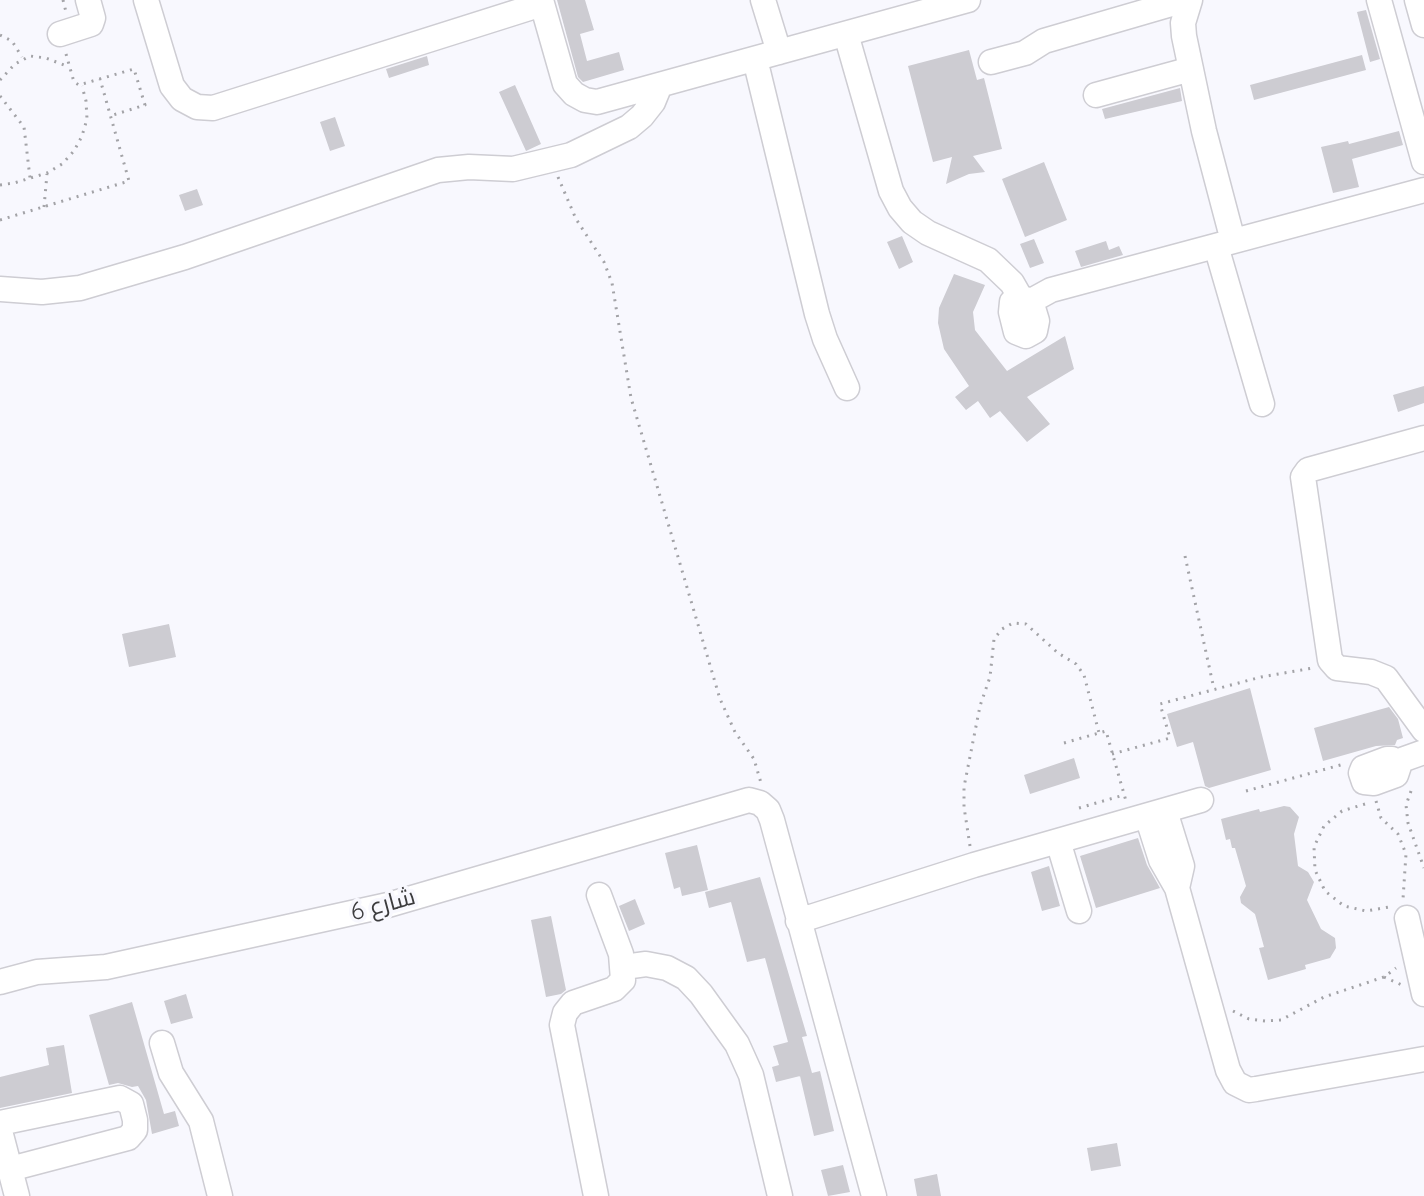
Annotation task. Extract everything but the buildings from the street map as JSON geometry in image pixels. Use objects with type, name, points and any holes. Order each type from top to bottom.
[{"type":"street","points":[[60,34],[91,24],[93,18],[88,0]]},
{"type":"street","points":[[146,0],[172,86],[182,99],[197,107],[213,108],[542,2],[565,84],[574,94],[597,102],[968,0]]},
{"type":"street","points":[[763,0],[779,52]]},
{"type":"street","points":[[991,62],[1025,53],[1044,41],[1187,0],[1183,23],[1191,69],[1224,244],[1262,404]]},
{"type":"street","points":[[1379,0],[1424,162]]},
{"type":"street","points":[[1417,0],[1424,25]]},
{"type":"street","points":[[846,34],[891,191],[900,208],[912,222],[928,233],[988,260],[1026,299],[1424,190]]},
{"type":"street","points":[[755,59],[817,314],[847,388]]},
{"type":"street","points":[[1096,95],[1191,69]]},
{"type":"street","points":[[0,289],[42,292],[80,288],[185,257],[438,170],[469,167],[513,169],[552,160],[590,148],[629,127],[648,109],[660,85]]},
{"type":"street","points":[[1424,438],[1308,470],[1303,481],[1333,665],[1386,678],[1424,730]]},
{"type":"street","points":[[1371,784],[1387,759],[1396,762],[1424,752]]},
{"type":"street","name":"شارع 6","points":[[0,982],[37,972],[106,967],[348,915],[739,802],[749,800],[760,803]]},
{"type":"street","points":[[798,921],[974,865],[1201,800]]},
{"type":"street","points":[[760,803],[768,810],[772,820],[874,1196]]},
{"type":"street","points":[[1148,816],[1161,860],[1177,888],[1231,1077],[1241,1088],[1256,1089],[1424,1059]]},
{"type":"street","points":[[1054,842],[1076,911]]},
{"type":"street","points":[[596,1196],[562,1025],[565,1013],[573,1003],[619,985],[623,980],[624,967],[618,942],[599,895]]},
{"type":"street","points":[[1405,911],[1424,994]]},
{"type":"street","points":[[624,967],[646,964],[667,968],[686,978],[737,1044],[751,1075],[780,1196]]},
{"type":"street","points":[[162,1043],[171,1073],[201,1121],[220,1196]]},
{"type":"street","points":[[0,1123],[120,1098],[131,1104],[135,1120],[135,1130],[128,1138],[6,1164]]},
{"type":"street","points":[[0,1131],[6,1164],[17,1196]]},
{"type":"path","points":[[60,34],[74,82],[82,84],[134,69],[145,105],[110,116]]},
{"type":"path","points":[[0,35],[12,41],[23,58]]},
{"type":"path","points":[[0,80],[23,58],[38,56],[69,68]]},
{"type":"path","points":[[0,220],[129,181],[100,79]]},
{"type":"path","points":[[0,185],[47,173],[62,164],[74,151],[87,119],[82,84]]},
{"type":"path","points":[[0,96],[24,127],[30,178]]},
{"type":"path","points":[[552,160],[563,193],[604,262],[612,283],[631,398],[720,699],[760,773],[760,803]]},
{"type":"path","points":[[44,207],[47,173]]},
{"type":"path","points":[[1185,556],[1214,689]]},
{"type":"path","points":[[974,865],[964,807],[964,787],[980,706],[990,677],[994,639],[1002,629],[1013,623],[1026,624],[1058,653],[1076,664],[1086,682],[1099,733]]},
{"type":"path","points":[[1112,754],[1170,738],[1160,704],[1261,677],[1333,665]]},
{"type":"path","points":[[1064,743],[1106,731],[1124,795],[1148,816]]},
{"type":"path","points":[[1246,791],[1339,765],[1371,784],[1381,818],[1398,834],[1406,854],[1405,911],[1366,911],[1344,906],[1325,891],[1315,870],[1314,847],[1324,826],[1371,784]]},
{"type":"path","points":[[1412,787],[1406,814],[1424,868]]},
{"type":"path","points":[[1079,808],[1124,795]]},
{"type":"path","points":[[1209,999],[1249,1019],[1281,1020],[1340,990],[1384,977],[1415,954]]}]
